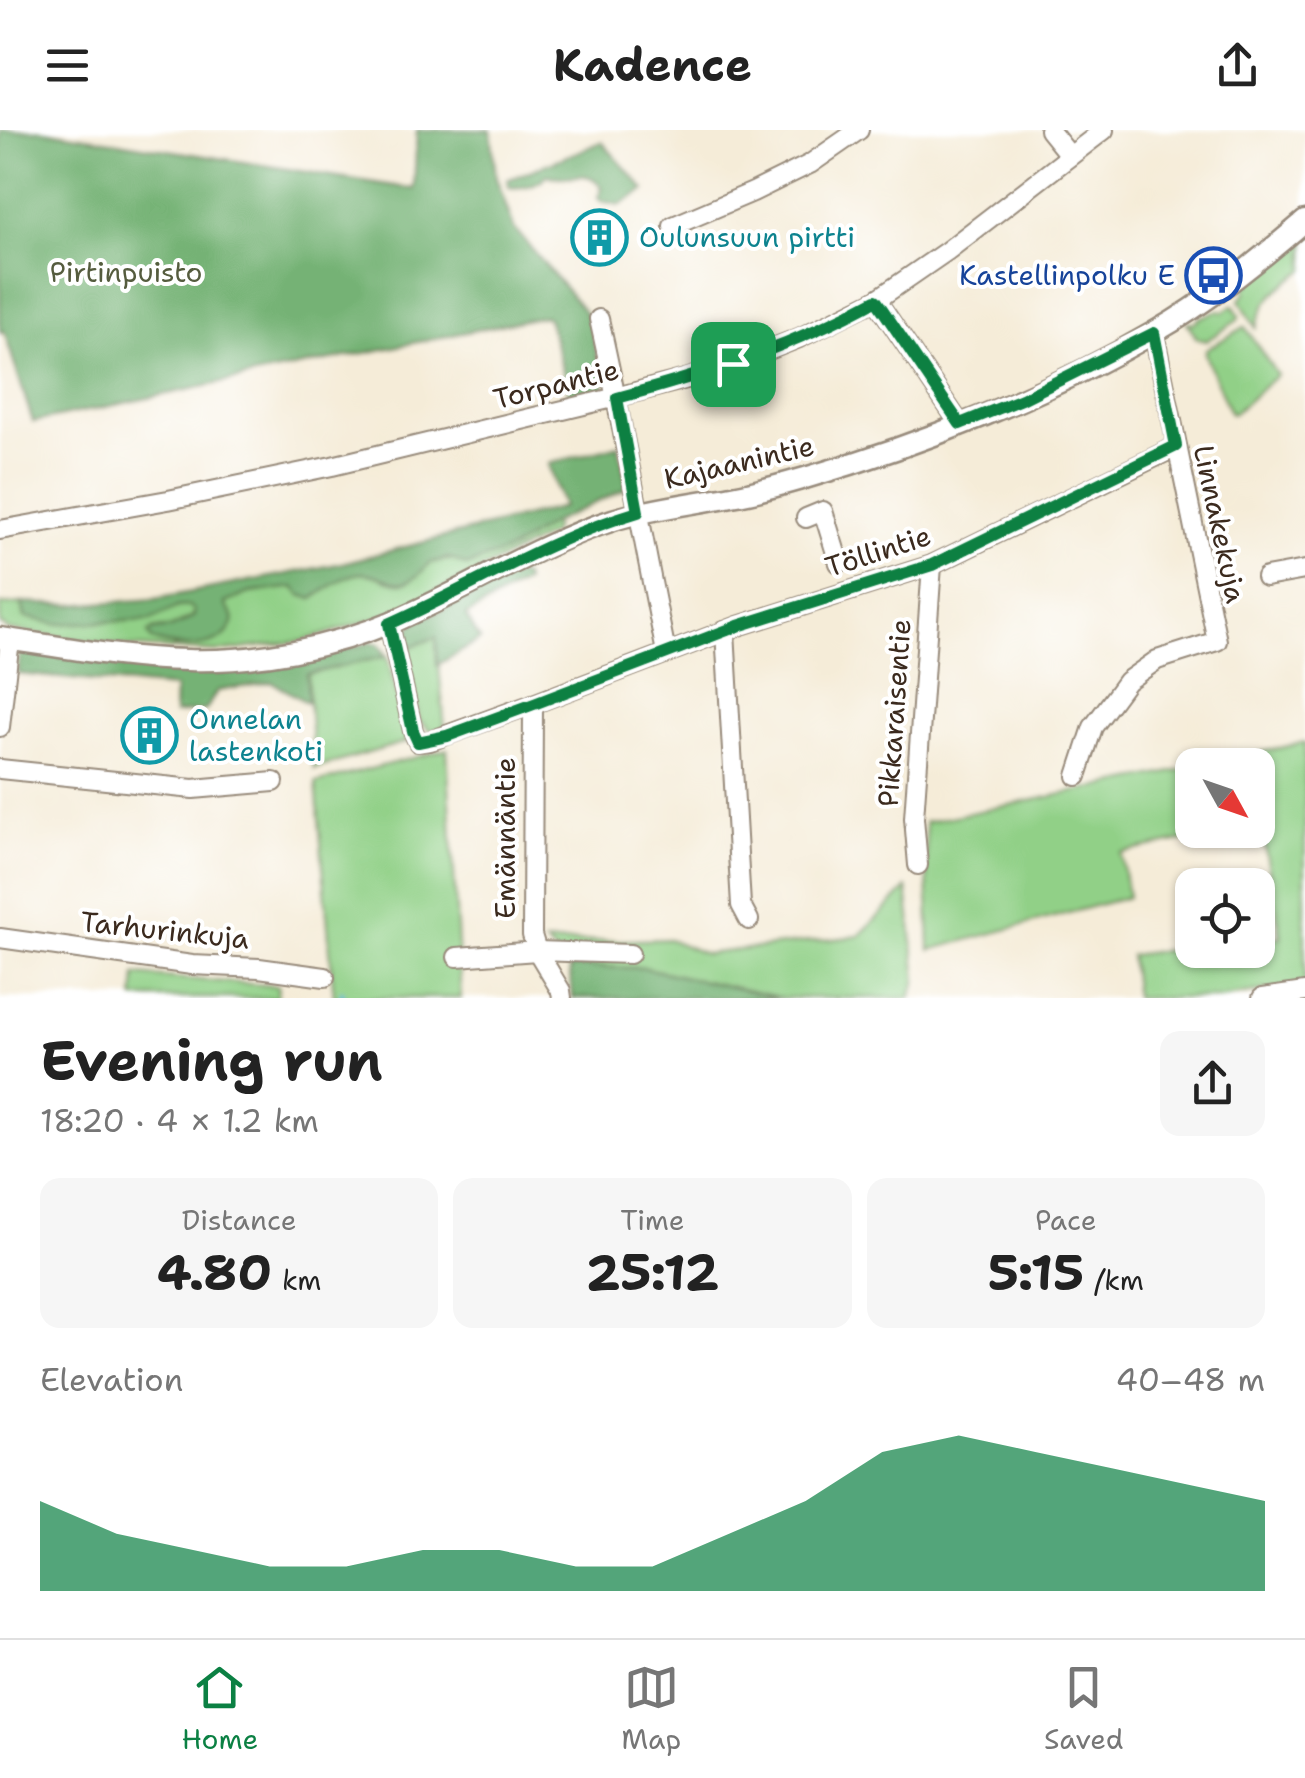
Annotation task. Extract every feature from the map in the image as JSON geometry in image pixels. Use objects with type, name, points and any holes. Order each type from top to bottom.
[{"type":"main road","name":"Kajaanintie","points":[[5,639],[117,655],[187,660],[240,658],[344,639],[433,604],[566,538],[638,512],[737,496],[806,478],[960,424],[1069,377],[1154,333],[1223,288],[1305,224]]},
{"type":"street","points":[[672,226],[810,164],[859,130]]},
{"type":"street","points":[[1049,130],[1070,156]]},
{"type":"street","name":"Torpantie","points":[[0,530],[332,466],[617,398],[733,364],[799,338],[876,300],[947,252],[1104,130]]},
{"type":"street","points":[[876,300],[960,424]]},
{"type":"street","points":[[599,318],[666,652]]},
{"type":"street","name":"Linnakekuja","points":[[1077,776],[1093,727],[1127,681],[1157,660],[1216,641],[1154,333]]},
{"type":"street","name":"Töllintie","points":[[389,624],[418,742],[447,736],[666,652],[932,565],[1176,446]]},
{"type":"street","points":[[806,518],[824,512],[840,563]]},
{"type":"street","name":"Pikkaraisentie","points":[[918,865],[914,818],[932,565]]},
{"type":"street","points":[[1266,577],[1305,570]]},
{"type":"street","points":[[725,632],[741,905],[749,920]]},
{"type":"street","points":[[0,727],[5,639]]},
{"type":"street","name":"Emännäntie","points":[[457,957],[538,950],[532,935],[534,704]]},
{"type":"street","points":[[0,769],[192,789],[274,782]]},
{"type":"street","name":"Tarhurinkuja","points":[[0,938],[192,965],[325,976]]},
{"type":"street","points":[[538,950],[630,954]]},
{"type":"street","points":[[538,950],[562,998]]},
{"type":"street","points":[[1262,998],[1294,995]]},
{"type":"green space","name":"Pirtinpuisto","points":[[0,130],[42,130],[414,189],[417,130],[491,130],[496,177],[514,228],[585,312],[605,389],[599,395],[571,399],[548,318],[543,316],[33,422],[4,331],[0,332]]},
{"type":"green space","points":[[602,142],[645,190],[620,205],[601,201],[598,197],[602,187],[596,180],[583,176],[547,175],[530,186],[509,187],[507,180]]},
{"type":"green space","points":[[1305,238],[1305,270],[1268,300],[1256,328],[1240,300],[1245,287]]},
{"type":"green space","points":[[1233,305],[1238,320],[1206,341],[1196,338],[1187,322],[1195,323]]},
{"type":"green space","points":[[1245,327],[1277,375],[1230,413],[1205,354],[1206,349]]},
{"type":"green space","points":[[619,445],[627,488],[552,523],[510,550],[467,566],[449,558],[429,563],[418,575],[400,583],[356,574],[312,599],[294,587],[249,593],[225,603],[233,623],[221,638],[203,645],[170,645],[152,640],[148,633],[194,616],[189,606],[177,607],[150,620],[56,624],[25,617],[22,603],[72,605],[155,599],[338,564],[563,507],[548,464]]},
{"type":"green space","points":[[552,523],[551,534],[398,612],[303,641],[219,652],[130,647],[8,630],[0,624],[0,605],[22,603],[25,617],[150,620],[177,607],[190,606],[194,610],[193,616],[170,628],[152,629],[152,640],[227,612],[224,603],[249,593],[294,587],[312,599],[339,581],[366,573],[400,583],[418,575],[428,563],[510,550]]},
{"type":"green space","points":[[519,574],[525,582],[466,616],[480,640],[437,665],[436,637],[406,649],[406,634],[415,622]]},
{"type":"green space","points":[[436,636],[445,729],[430,731],[419,720],[406,649]]},
{"type":"green space","points":[[372,642],[379,644],[387,656],[307,674],[308,703],[272,682],[217,691],[206,710],[174,714],[175,688],[18,674],[20,655],[26,651],[137,668],[204,673],[268,667]]},
{"type":"green space","points":[[387,656],[408,737],[406,742],[314,769],[307,674]]},
{"type":"green space","points":[[1305,742],[1305,998],[1291,987],[1218,998],[1135,998],[1130,955],[1175,949],[1175,968],[1275,968],[1275,938],[1281,937],[1275,904],[1275,868],[1269,868],[1265,848],[1275,848],[1275,749]]},
{"type":"green space","points":[[447,749],[461,998],[334,998],[316,783]]},
{"type":"green space","points":[[1175,771],[1175,842],[1121,853],[1128,897],[930,950],[925,822]]},
{"type":"green space","points":[[907,888],[917,980],[910,998],[781,998],[645,968],[569,967],[545,943],[669,939],[705,954],[859,936]]},
{"type":"green space","points":[[569,967],[645,968],[781,998],[573,998]]},
{"type":"green space","points":[[136,975],[278,986],[277,998],[134,998]]},
{"type":"waterway","points":[[342,992],[343,998]]},
{"type":"place","name":"Oulunsuun pirtti","points":[[600,237]]},
{"type":"place","name":"Kastellinpolku E","points":[[1214,275]]},
{"type":"place","name":"Onnelan lastenkoti","points":[[150,735]]},
{"type":"route","points":[[876,300],[960,424],[1084,370],[1154,333],[1176,446],[932,565],[738,626],[447,736],[418,742],[389,624],[566,538],[638,512],[617,398],[733,364],[799,338],[876,300]]}]
